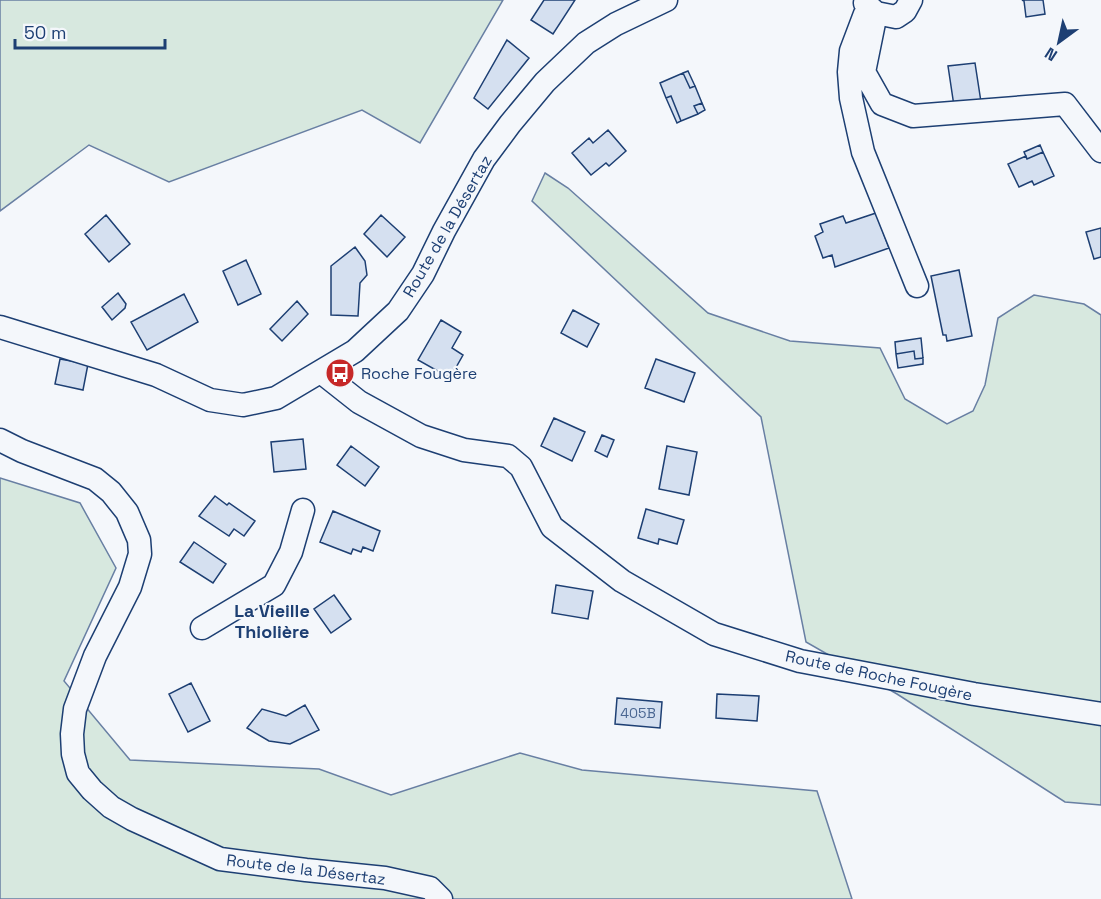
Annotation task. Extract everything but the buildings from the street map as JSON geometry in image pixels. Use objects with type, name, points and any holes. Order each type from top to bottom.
[{"type":"street","name":"Route de la Désertaz","points":[[0,327],[156,375],[210,400],[243,405],[276,398],[355,351],[398,311],[423,274],[484,159],[545,82],[586,43],[616,24],[666,0]]},
{"type":"street","points":[[869,6],[896,17],[905,11],[911,0]]},
{"type":"street","points":[[869,6],[864,72],[882,104],[914,116],[1065,104],[1101,151]]},
{"type":"street","points":[[869,6],[851,51],[850,98],[863,152],[917,286]]},
{"type":"street","name":"Route de Roche Fougère","points":[[321,372],[359,402],[421,436],[464,450],[508,456],[521,467],[552,527],[622,581],[714,634],[800,661],[974,694],[1101,714]]},
{"type":"street","name":"Route de la Désertaz","points":[[0,440],[22,451],[95,479],[111,492],[127,513],[139,540],[140,554],[133,579],[95,656],[75,709],[72,734],[73,754],[78,773],[92,790],[111,807],[132,819],[220,859],[385,878],[430,888],[441,899]]},
{"type":"street","points":[[202,628],[274,585],[291,552],[303,510]]},
{"type":"shaded area","points":[[0,0],[503,0],[420,143],[362,110],[169,182],[89,145],[0,211]]},
{"type":"shaded area","points":[[545,173],[568,188],[708,313],[790,341],[880,348],[905,399],[947,424],[973,411],[985,385],[998,318],[1034,295],[1084,304],[1101,315],[1101,805],[1065,802],[897,694],[806,642],[761,417],[532,201]]},
{"type":"shaded area","points":[[0,478],[80,503],[116,568],[64,681],[130,760],[319,769],[391,795],[520,753],[582,770],[817,791],[852,899],[0,899]]},
{"type":"place","name":"Roche Fougère","points":[[340,373]]},
{"type":"district","name":"La Vieille Thiolière","points":[[272,621]]}]
